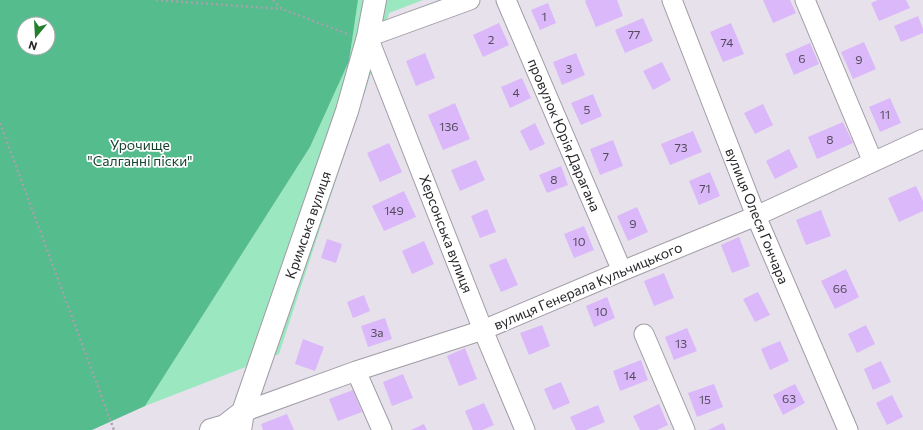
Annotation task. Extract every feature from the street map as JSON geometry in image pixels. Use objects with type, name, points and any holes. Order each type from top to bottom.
[{"type":"street","name":"Кримська вулиця","points":[[242,421],[347,111],[368,37],[375,0]]},
{"type":"street","points":[[368,37],[470,0]]},
{"type":"street","name":"провулок Юрія Дарагана","points":[[506,0],[622,271]]},
{"type":"street","name":"вулиця Олеся Гончара","points":[[672,0],[756,216],[848,430]]},
{"type":"street","points":[[805,0],[873,162]]},
{"type":"street","name":"Херсонська вулиця","points":[[368,37],[483,330],[525,430]]},
{"type":"street","name":"вулиця Генерала Кульчицького","points":[[242,421],[356,371],[483,330],[756,216],[923,138]]},
{"type":"street","points":[[644,334],[685,430]]},
{"type":"street","points":[[356,371],[382,430]]},
{"type":"street","points":[[211,430],[242,421]]},
{"type":"path","points":[[156,0],[282,8],[348,35],[368,37]]},
{"type":"path","points":[[273,0],[282,8]]},
{"type":"path","points":[[0,123],[114,430]]},
{"type":"green space","name":"Урочище \"Салганні піски\"","points":[[0,0],[358,0],[349,61],[310,147],[145,406],[92,430],[0,430]]},
{"type":"green space","points":[[358,0],[423,0],[389,13],[374,64],[279,354],[145,406],[310,147],[349,61]]},
{"type":"building","points":[[617,0],[623,16],[596,27],[585,1]]},
{"type":"building","points":[[763,0],[790,0],[796,13],[773,23]]},
{"type":"building","points":[[878,0],[906,0],[910,8],[879,21],[871,3]]},
{"type":"building","points":[[548,3],[556,23],[540,30],[531,10]]},
{"type":"building","points":[[918,16],[923,33],[901,42],[894,26]]},
{"type":"building","points":[[643,18],[653,41],[625,53],[615,30]]},
{"type":"building","points":[[499,23],[509,45],[483,57],[473,35]]},
{"type":"building","points":[[731,23],[744,54],[723,62],[710,32]]},
{"type":"building","points":[[864,42],[876,69],[853,79],[841,52]]},
{"type":"building","points":[[810,43],[819,64],[794,75],[785,54]]},
{"type":"building","points":[[425,53],[435,78],[416,86],[406,61]]},
{"type":"building","points":[[576,53],[585,75],[562,85],[553,62]]},
{"type":"building","points":[[662,62],[671,80],[653,90],[643,71]]},
{"type":"building","points":[[522,78],[531,98],[510,108],[501,87]]},
{"type":"building","points":[[593,94],[602,116],[581,125],[571,103]]},
{"type":"building","points":[[890,98],[901,123],[880,132],[869,107]]},
{"type":"building","points":[[455,103],[470,139],[443,150],[428,115]]},
{"type":"building","points":[[763,104],[773,125],[755,134],[744,113]]},
{"type":"building","points":[[843,122],[853,143],[817,159],[808,137]]},
{"type":"building","points":[[535,123],[545,144],[530,151],[520,131]]},
{"type":"building","points":[[693,131],[702,152],[670,165],[661,144]]},
{"type":"building","points":[[613,140],[623,166],[600,175],[590,149]]},
{"type":"building","points":[[389,143],[402,172],[380,182],[367,153]]},
{"type":"building","points":[[789,149],[798,167],[775,179],[766,161]]},
{"type":"building","points":[[476,160],[485,180],[460,191],[451,170]]},
{"type":"building","points":[[561,166],[568,185],[547,193],[539,175]]},
{"type":"building","points":[[710,172],[720,196],[699,205],[689,181]]},
{"type":"building","points":[[916,186],[923,201],[923,211],[899,222],[888,198]]},
{"type":"building","points":[[404,191],[416,217],[384,231],[372,206]]},
{"type":"building","points":[[637,207],[648,232],[628,241],[617,216]]},
{"type":"building","points":[[487,209],[496,232],[480,238],[471,216]]},
{"type":"building","points":[[821,210],[831,236],[806,245],[796,220]]},
{"type":"building","points":[[584,226],[594,250],[574,258],[564,234]]},
{"type":"building","points":[[739,237],[750,266],[732,273],[721,245]]},
{"type":"building","points":[[327,239],[342,244],[336,263],[321,258]]},
{"type":"building","points":[[424,241],[434,264],[412,274],[402,251]]},
{"type":"building","points":[[506,258],[518,285],[501,292],[489,265]]},
{"type":"building","points":[[846,269],[859,297],[835,309],[821,281]]},
{"type":"building","points":[[664,273],[674,298],[654,306],[644,281]]},
{"type":"building","points":[[758,292],[770,315],[755,322],[743,299]]},
{"type":"building","points":[[364,295],[370,311],[353,318],[347,302]]},
{"type":"building","points":[[607,297],[615,318],[594,327],[586,306]]},
{"type":"building","points":[[385,318],[392,339],[368,347],[361,326]]},
{"type":"building","points":[[542,325],[550,346],[529,355],[520,333]]},
{"type":"building","points":[[866,325],[875,344],[857,353],[848,334]]},
{"type":"building","points":[[687,328],[697,351],[674,360],[665,337]]},
{"type":"building","points":[[303,339],[324,347],[315,371],[295,364]]},
{"type":"building","points":[[780,341],[789,361],[770,370],[761,349]]},
{"type":"building","points":[[465,348],[477,379],[459,386],[447,356]]},
{"type":"building","points":[[641,360],[648,380],[620,391],[613,371]]},
{"type":"building","points":[[881,361],[891,382],[873,390],[864,369]]},
{"type":"building","points":[[403,374],[413,398],[392,406],[383,382]]},
{"type":"building","points":[[561,382],[570,403],[553,410],[544,389]]},
{"type":"building","points":[[714,384],[723,407],[697,417],[688,393]]},
{"type":"building","points":[[795,384],[805,403],[783,415],[773,395]]},
{"type":"building","points":[[353,390],[362,412],[338,421],[329,399]]},
{"type":"building","points":[[892,395],[903,417],[887,425],[876,403]]},
{"type":"building","points":[[484,403],[494,425],[482,430],[473,430],[465,411]]},
{"type":"building","points":[[659,404],[668,425],[657,430],[640,430],[633,416]]},
{"type":"building","points":[[598,405],[605,422],[586,430],[576,430],[570,417]]},
{"type":"building","points":[[287,414],[294,430],[263,430],[261,424]]},
{"type":"building","points":[[723,423],[726,430],[708,430]]},
{"type":"building","points":[[424,424],[427,430],[411,430]]}]
